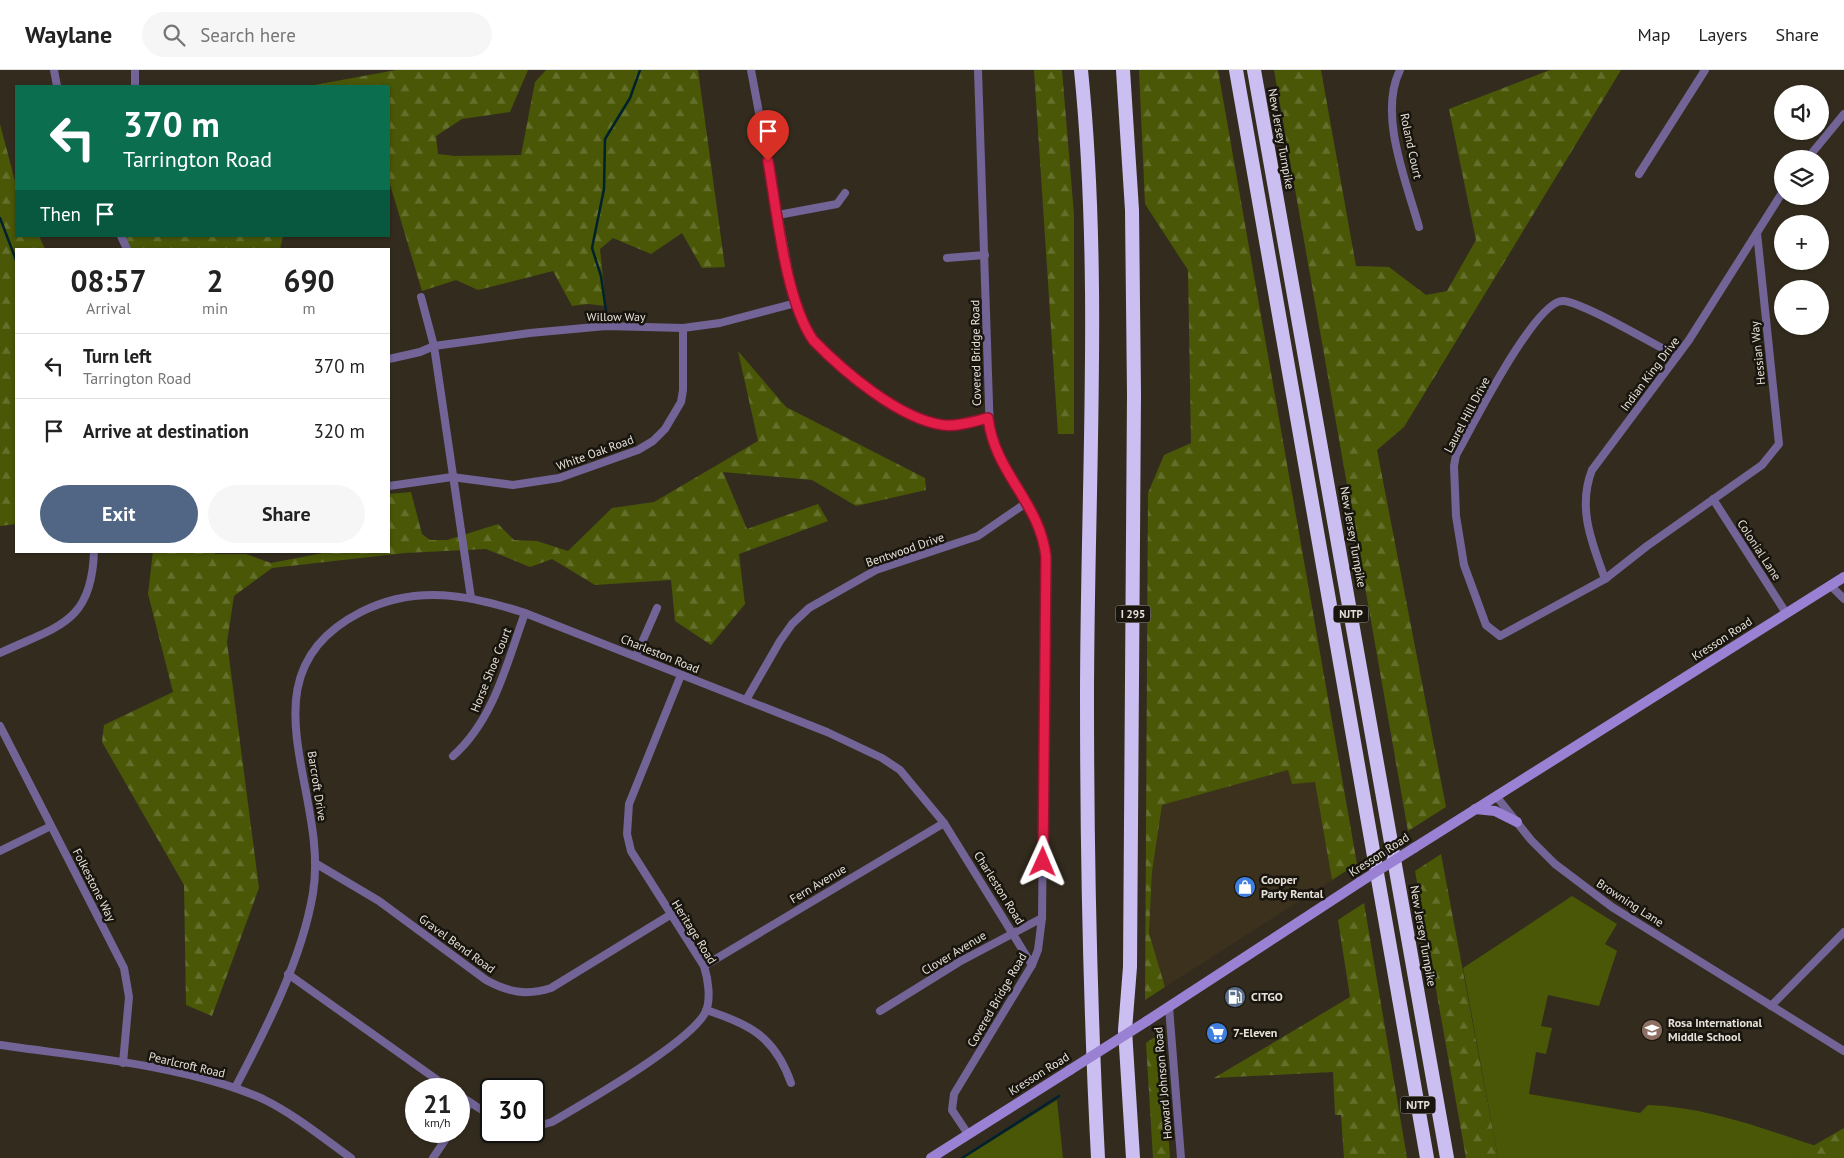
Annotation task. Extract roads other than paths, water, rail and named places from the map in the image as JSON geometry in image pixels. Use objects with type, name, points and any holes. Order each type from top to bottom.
[{"type":"highway","points":[[1081,70],[1090,206],[1092,323],[1087,698],[1091,969],[1098,1158]]},
{"type":"highway","name":"I 295","points":[[1123,70],[1132,210],[1134,376],[1130,967],[1125,1030],[1133,1158]]},
{"type":"highway","name":"NJTP","points":[[1236,70],[1427,1158]]},
{"type":"highway","name":"New Jersey Turnpike","points":[[1254,70],[1447,1158]]},
{"type":"street","points":[[54,70],[57,85]]},
{"type":"street","points":[[134,85],[135,70]]},
{"type":"street","points":[[751,70],[796,303],[805,328],[813,340],[888,401],[924,421],[945,426],[988,418]]},
{"type":"street","name":"Covered Bridge Road","points":[[968,1134],[952,1110],[954,1094],[1032,965],[1038,950],[1042,918],[1046,557],[1042,530],[995,449],[988,418],[985,255],[978,70]]},
{"type":"street","name":"Roland Court","points":[[1400,70],[1392,92],[1391,108],[1398,150],[1419,227]]},
{"type":"street","points":[[1639,174],[1705,70]]},
{"type":"street","points":[[1814,150],[1844,114]]},
{"type":"street","points":[[778,215],[837,204],[845,192]]},
{"type":"street","name":"Indian King Drive","points":[[1605,579],[1587,526],[1585,507],[1588,482],[1592,470],[1677,356],[1774,205]]},
{"type":"street","name":"Hessian Way","points":[[1757,233],[1779,444],[1762,465]]},
{"type":"street","points":[[947,258],[985,255]]},
{"type":"street","points":[[421,297],[434,346],[471,598]]},
{"type":"street","name":"Laurel Hill Drive","points":[[1677,356],[1571,303],[1558,302],[1548,306],[1523,338],[1456,456],[1454,466],[1460,548],[1486,626],[1500,636],[1605,579],[1762,465]]},
{"type":"street","name":"Willow Way","points":[[390,359],[420,352],[434,346],[530,333],[606,326],[683,328],[720,323],[796,303]]},
{"type":"street","name":"White Oak Road","points":[[390,486],[452,477],[512,485],[559,478],[638,450],[653,441],[665,429],[680,402],[683,390],[683,328]]},
{"type":"street","name":"Colonial Lane","points":[[1713,499],[1786,613]]},
{"type":"street","name":"Bentwood Drive","points":[[746,700],[780,641],[792,624],[809,608],[876,570],[978,536],[1026,503]]},
{"type":"street","points":[[0,654],[68,621],[83,604],[90,588],[94,553]]},
{"type":"street","name":"Kresson Road","points":[[931,1158],[1169,1007],[1360,882],[1844,576]]},
{"type":"street","points":[[1830,585],[1844,599]]},
{"type":"street","name":"Barcroft Drive","points":[[235,1088],[267,1027],[288,974],[313,893],[315,845],[302,777],[295,711],[297,680],[307,658],[322,638],[344,620],[369,608],[397,599],[425,595],[471,598]]},
{"type":"street","name":"Charleston Road","points":[[471,598],[526,613],[636,656],[827,732],[896,767],[915,785],[944,823],[1032,965]]},
{"type":"street","points":[[636,656],[657,608]]},
{"type":"street","name":"Horse Shoe Court","points":[[453,756],[468,742],[492,702],[526,613]]},
{"type":"street","name":"Heritage Road","points":[[681,675],[629,804],[626,820],[631,851],[704,966],[708,979],[706,1010]]},
{"type":"street","name":"Folkestone Way","points":[[0,727],[124,968],[128,981],[129,997],[123,1063]]},
{"type":"street","name":"Browning Lane","points":[[1496,796],[1540,850],[1578,883],[1844,1051]]},
{"type":"street","points":[[1474,810],[1495,811],[1517,822]]},
{"type":"street","name":"Fern Avenue","points":[[704,966],[944,823]]},
{"type":"street","points":[[0,851],[51,826]]},
{"type":"street","name":"Gravel Bend Road","points":[[315,863],[379,901],[486,980],[503,989],[522,994],[536,993],[551,988],[670,915]]},
{"type":"street","name":"Clover Avenue","points":[[880,1011],[959,962],[1042,918]]},
{"type":"street","points":[[1771,1006],[1844,932]]},
{"type":"street","points":[[288,974],[435,1078]]},
{"type":"street","name":"Howard Johnson Road","points":[[1169,1007],[1180,1158]]},
{"type":"street","points":[[545,1124],[552,1122],[658,1054],[698,1022],[706,1010],[752,1027],[784,1064],[791,1083]]},
{"type":"street","name":"Pearlcroft Road","points":[[0,1045],[123,1063],[208,1079],[235,1088],[282,1110],[351,1158]]},
{"type":"street","points":[[470,1103],[480,1109]]},
{"type":"street","points":[[433,1158],[443,1143]]},
{"type":"waterway","points":[[606,311],[601,276],[592,248],[604,189],[605,139],[630,98],[640,70]]},
{"type":"waterway","points":[[0,218],[15,257]]},
{"type":"waterway","points":[[962,1158],[1059,1096]]},
{"type":"place","name":"Cooper Party Rental","points":[[1245,887]]},
{"type":"place","name":"CITGO","points":[[1235,997]]},
{"type":"place","name":"Rosa International Middle School","points":[[1652,1030]]},
{"type":"place","name":"7-Eleven","points":[[1217,1033]]}]
